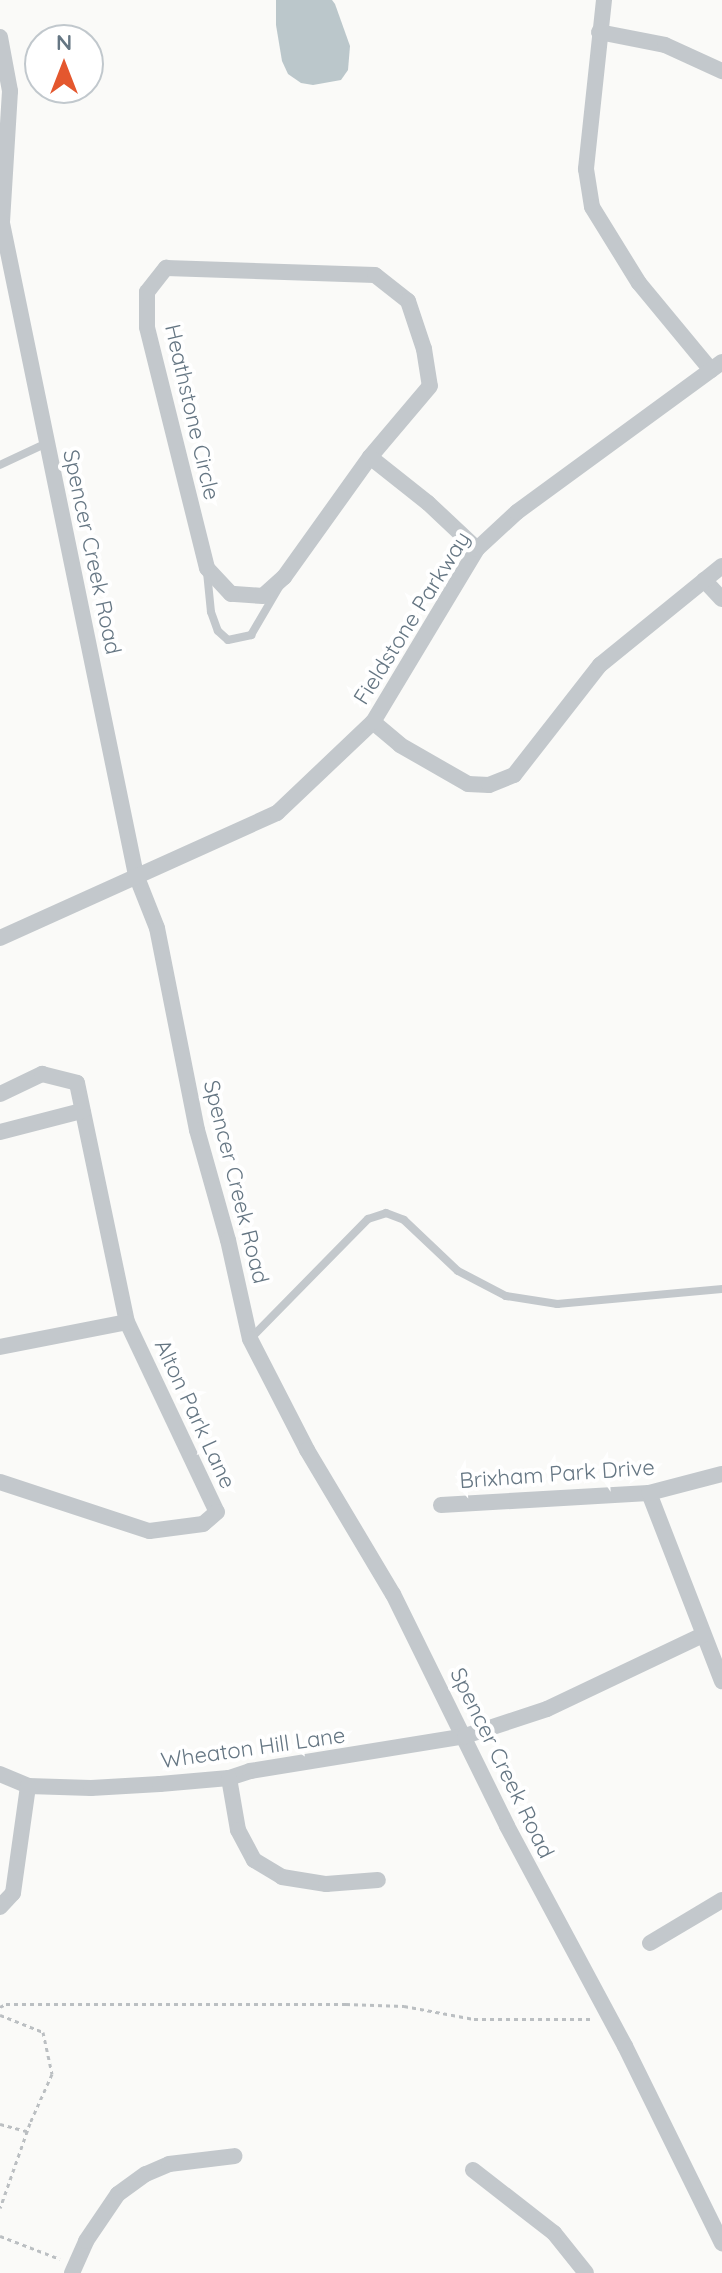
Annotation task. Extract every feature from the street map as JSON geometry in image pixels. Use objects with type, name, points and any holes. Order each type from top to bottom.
[{"type":"street","points":[[604,0],[586,169],[592,207],[639,283],[717,366]]},
{"type":"street","points":[[599,32],[665,45],[722,71]]},
{"type":"street","name":"Spencer Creek Road","points":[[0,37],[10,91],[2,223],[136,875],[157,928],[197,1130],[228,1240],[250,1339],[307,1450],[393,1594],[507,1826],[611,2019],[722,2243]]},
{"type":"street","name":"Heathstone Circle","points":[[166,268],[375,275],[408,301],[424,349],[430,386],[370,457],[284,577],[263,596],[231,594],[207,568],[147,327],[147,292],[166,268]]},
{"type":"street","name":"Fieldstone Parkway","points":[[0,938],[277,813],[373,722],[477,549],[517,512],[717,366]]},
{"type":"street","points":[[370,457],[428,503],[477,549]]},
{"type":"street","points":[[373,722],[400,745],[468,784],[489,785],[514,775],[600,665],[722,566]]},
{"type":"street","points":[[704,580],[722,599]]},
{"type":"street","name":"Alton Park Lane","points":[[0,1094],[42,1074],[77,1083],[127,1322],[217,1512],[203,1524],[149,1531],[0,1482]]},
{"type":"street","points":[[0,1132],[82,1111]]},
{"type":"street","points":[[0,1347],[127,1322]]},
{"type":"street","name":"Brixham Park Drive","points":[[441,1505],[649,1493],[722,1474]]},
{"type":"street","points":[[649,1493],[722,1681]]},
{"type":"street","name":"Wheaton Hill Lane","points":[[0,1774],[28,1786],[91,1788],[229,1778],[250,1771],[465,1736],[547,1709],[703,1635]]},
{"type":"street","points":[[229,1778],[238,1830],[254,1860],[282,1877],[326,1884],[378,1880]]},
{"type":"street","points":[[0,1907],[13,1893],[28,1786]]},
{"type":"street","points":[[650,1943],[722,1900]]},
{"type":"street","points":[[74,2270],[86,2241],[118,2194],[146,2174],[169,2164],[235,2156]]},
{"type":"street","points":[[473,2170],[554,2233],[586,2273]]},
{"type":"lane","points":[[0,465],[47,443]]},
{"type":"lane","points":[[207,568],[211,612],[218,631],[228,640],[251,635],[284,577]]},
{"type":"lane","points":[[250,1339],[368,1219],[386,1213],[404,1220],[458,1271],[506,1296],[557,1304],[722,1289]]},
{"type":"path","points":[[0,2007],[6,2004],[346,2004],[404,2006],[474,2019],[611,2019]]},
{"type":"path","points":[[0,2015],[43,2032],[52,2074],[27,2131],[0,2208]]},
{"type":"path","points":[[0,2124],[27,2131]]},
{"type":"path","points":[[0,2236],[35,2246],[74,2270]]},
{"type":"shaded area","points":[[276,0],[332,0],[350,46],[348,70],[341,80],[313,85],[301,83],[288,74],[282,61],[276,25]]}]
